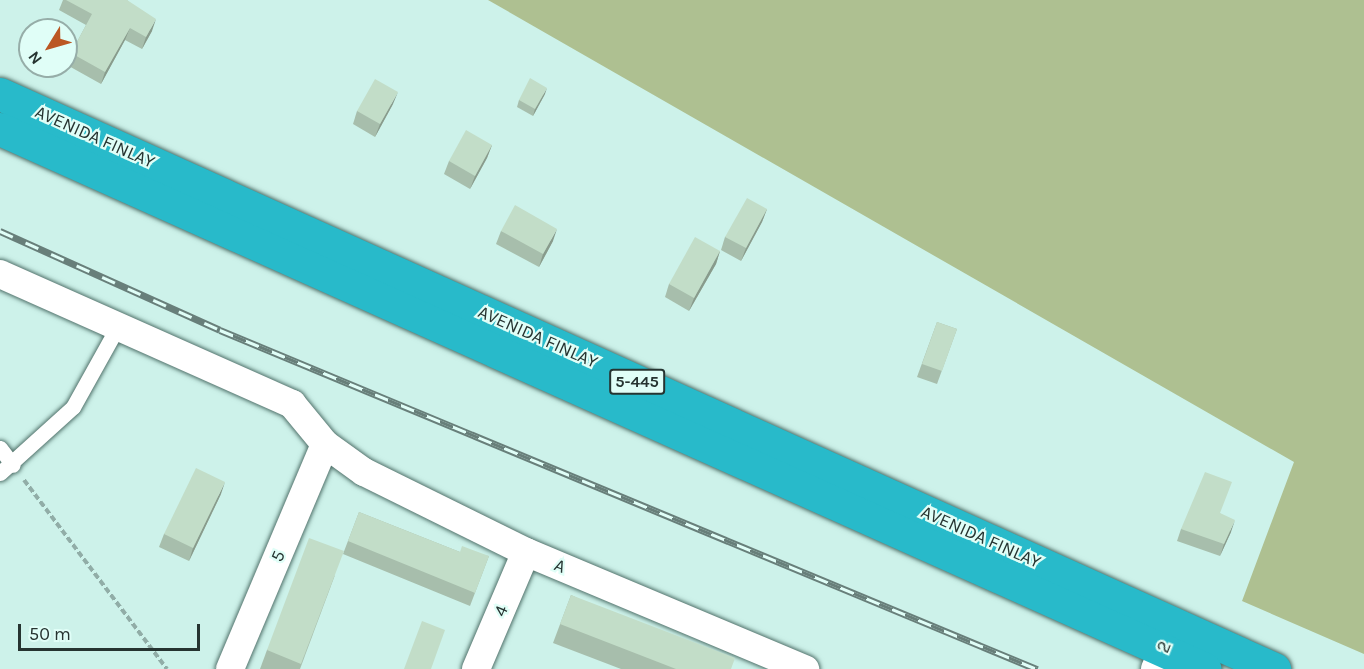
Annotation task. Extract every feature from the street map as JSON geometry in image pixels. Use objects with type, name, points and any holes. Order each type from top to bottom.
[{"type":"highway","name":"AVENIDA FINLAY","points":[[0,93],[1205,669]]},
{"type":"highway","name":"AVENIDA FINLAY","points":[[0,129],[1164,648],[1274,669]]},
{"type":"street","name":"A","points":[[0,274],[292,404],[325,444],[364,472],[526,552],[767,661],[805,669]]},
{"type":"street","name":"5","points":[[230,669],[325,444]]},
{"type":"street","name":"4","points":[[476,669],[526,552]]},
{"type":"lane","points":[[0,448],[6,469],[73,406],[118,326]]},
{"type":"path","points":[[6,469],[167,669]]},
{"type":"green space","points":[[488,0],[1364,0],[1364,654],[1242,601],[1294,462]]},
{"type":"building","points":[[66,0],[127,0],[156,19],[146,37],[130,28],[105,72],[78,57],[78,40],[92,14]]},
{"type":"building","points":[[530,78],[547,88],[535,109],[519,100]]},
{"type":"building","points":[[375,79],[398,92],[380,124],[357,111]]},
{"type":"building","points":[[466,130],[492,145],[475,176],[449,161]]},
{"type":"building","points":[[747,198],[767,209],[746,248],[725,237]]},
{"type":"building","points":[[515,205],[557,229],[543,254],[501,231]]},
{"type":"building","points":[[695,237],[720,251],[694,298],[669,284]]},
{"type":"building","points":[[937,322],[957,329],[942,371],[922,364]]},
{"type":"building","points":[[196,468],[225,482],[193,548],[164,534]]},
{"type":"building","points":[[1205,472],[1232,482],[1220,513],[1235,520],[1224,544],[1181,529]]},
{"type":"building","points":[[359,512],[460,552],[462,546],[489,556],[475,593],[348,541]]},
{"type":"building","points":[[309,538],[344,551],[301,664],[267,650]]},
{"type":"building","points":[[571,595],[735,658],[731,669],[676,669],[560,624]]},
{"type":"building","points":[[422,621],[445,630],[431,669],[404,669]]},
{"type":"railway","points":[[0,231],[220,330],[1037,669]]}]
